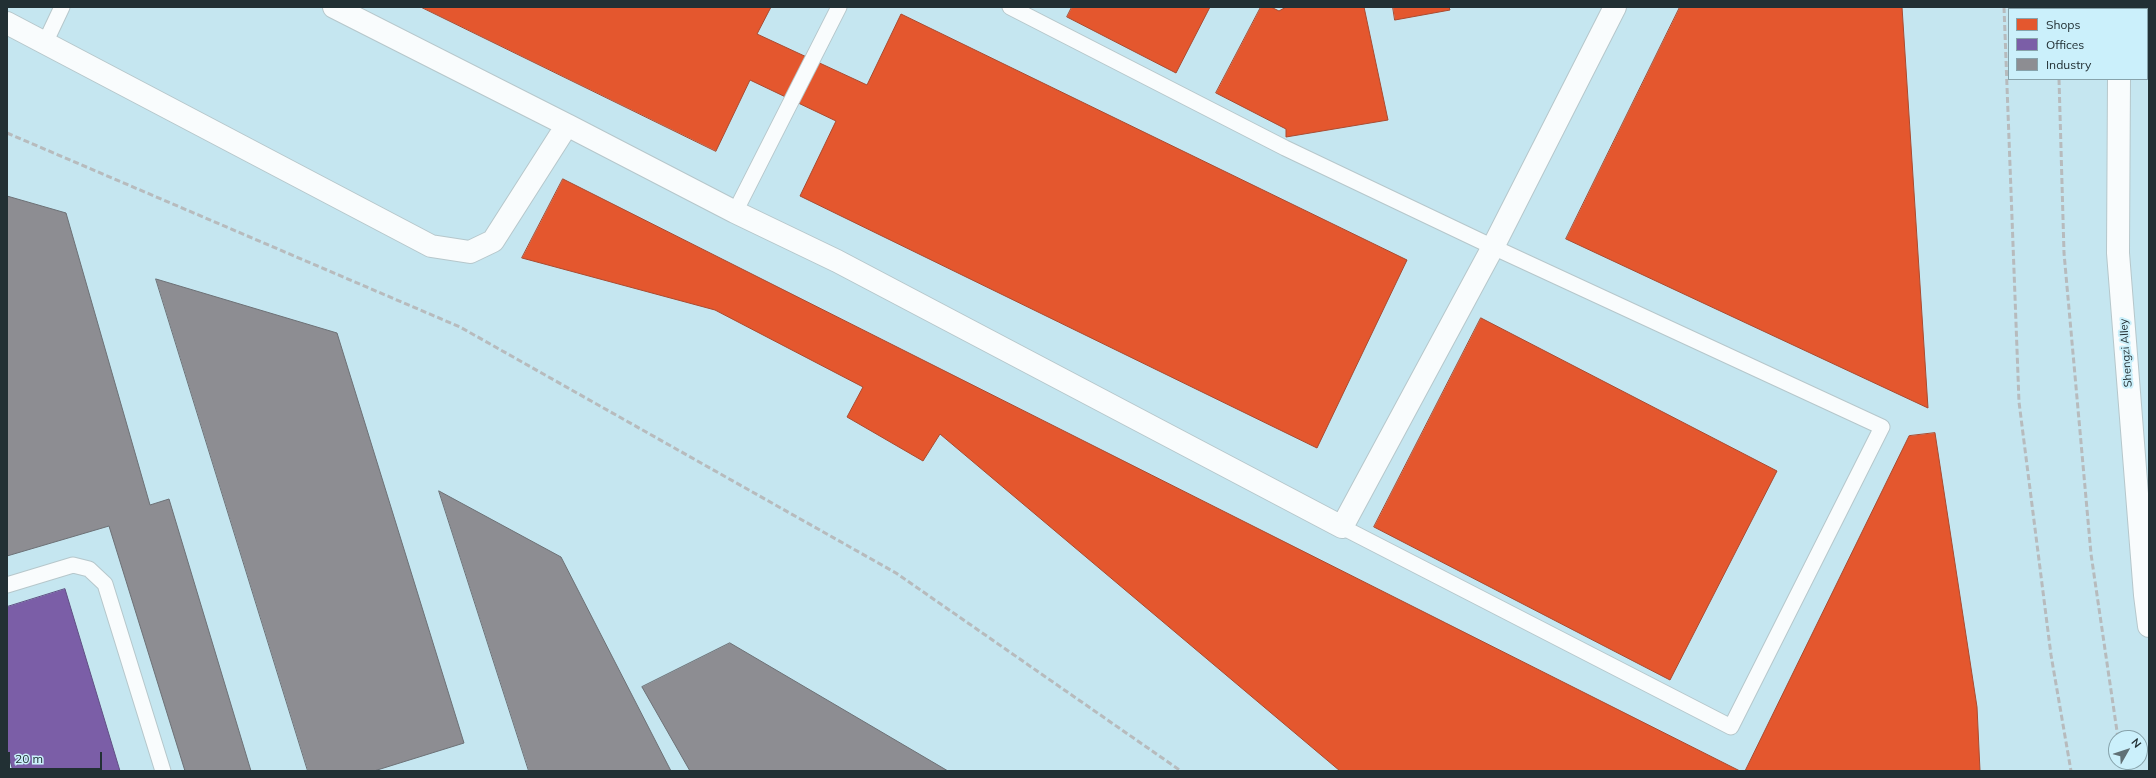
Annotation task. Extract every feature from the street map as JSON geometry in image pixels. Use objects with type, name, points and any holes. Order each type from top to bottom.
[{"type":"street","points":[[334,7],[735,212],[837,261],[1342,527],[1493,247],[1615,7]]},
{"type":"street","points":[[7,23],[431,246],[470,252],[493,241],[567,125]]},
{"type":"street","name":"Shengzi Alley","points":[[2119,80],[2118,253],[2145,595],[2149,626]]},
{"type":"lane","points":[[45,43],[62,7]]},
{"type":"lane","points":[[735,212],[839,7]]},
{"type":"lane","points":[[1010,7],[1286,148],[1493,247],[1882,427],[1731,727],[1342,527]]},
{"type":"lane","points":[[7,585],[73,565],[89,569],[105,584],[163,771]]},
{"type":"shaded area","points":[[7,7],[2149,7],[2149,771],[7,771]]},
{"type":"building: Shops","points":[[421,7],[771,7],[757,34],[867,85],[901,14],[1407,260],[1317,448],[800,196],[836,121],[750,80],[716,151]]},
{"type":"building: Shops","points":[[1072,7],[1210,7],[1176,73],[1067,17]]},
{"type":"building: Shops","points":[[1261,7],[1271,7],[1279,11],[1286,7],[1364,7],[1388,120],[1286,137],[1286,129],[1216,93]]},
{"type":"building: Shops","points":[[1393,7],[1449,7],[1450,10],[1395,20]]},
{"type":"building: Shops","points":[[1680,7],[1902,7],[1928,408],[1566,239]]},
{"type":"building: Shops","points":[[563,179],[1740,771],[1340,771],[940,434],[923,461],[847,417],[863,387],[715,310],[522,258]]},
{"type":"building: Shops","points":[[1481,318],[1777,471],[1670,680],[1374,527]]},
{"type":"building: Shops","points":[[1935,433],[1977,707],[1980,771],[1745,771],[1909,436]]},
{"type":"building: Offices","points":[[65,589],[120,771],[13,771],[7,750],[7,607]]},
{"type":"building: Industry","points":[[7,196],[66,213],[150,505],[169,499],[251,771],[185,771],[109,526],[7,556]]},
{"type":"building: Industry","points":[[156,279],[337,333],[464,743],[374,771],[308,771]]},
{"type":"building: Industry","points":[[439,491],[561,557],[671,771],[529,771]]},
{"type":"building: Industry","points":[[730,643],[948,771],[690,771],[642,687]]},
{"type":"railway","points":[[2004,7],[2019,402],[2051,655],[2071,771]]},
{"type":"railway","points":[[2059,80],[2064,253],[2091,554],[2117,730]]},
{"type":"railway","points":[[7,133],[460,327],[896,573],[1181,771]]}]
